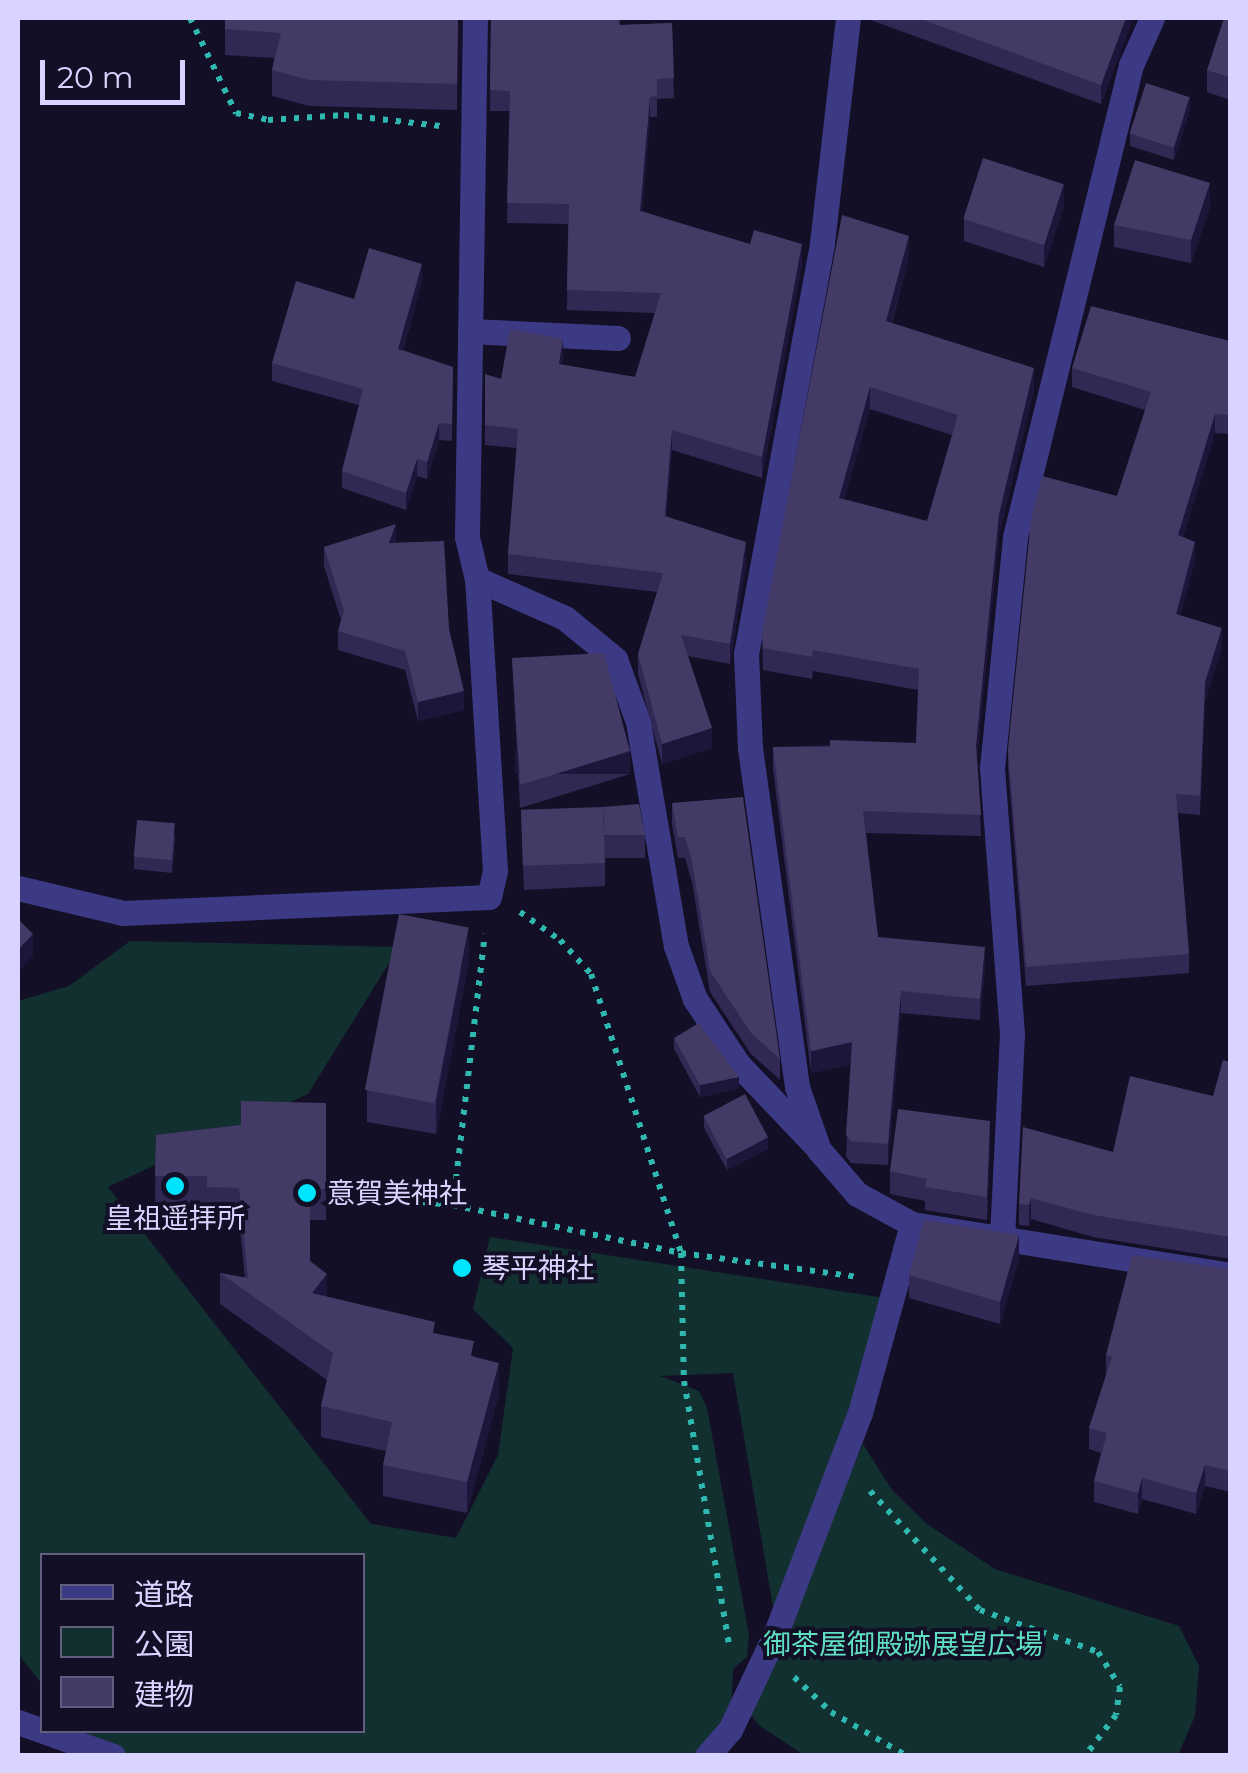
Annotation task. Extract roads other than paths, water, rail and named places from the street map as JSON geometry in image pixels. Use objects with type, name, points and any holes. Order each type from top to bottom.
[{"type":"street","points":[[18,888],[124,912],[488,897],[496,871],[476,579],[467,538],[475,18]]},
{"type":"street","points":[[819,1150],[797,1087],[750,748],[746,653],[822,244],[848,18]]},
{"type":"street","points":[[1002,1238],[1012,1034],[992,768],[1015,537],[1131,65],[1152,18]]},
{"type":"street","points":[[470,330],[618,338]]},
{"type":"street","points":[[476,579],[564,618],[615,659],[638,722],[676,946],[695,999],[738,1064],[857,1194],[912,1224],[1230,1276]]},
{"type":"street","points":[[707,1756],[730,1730],[777,1630],[842,1458],[912,1224]]},
{"type":"street","points":[[49,1733],[113,1756]]},
{"type":"place","name":"皇祖遥拝所","points":[[175,1186]]},
{"type":"place","name":"意賀美神社","points":[[307,1193]]},
{"type":"place","name":"琴平神社","points":[[462,1268]]},
{"type":"park label","name":"御茶屋御殿跡展望広場","points":[[903,1644]]}]
